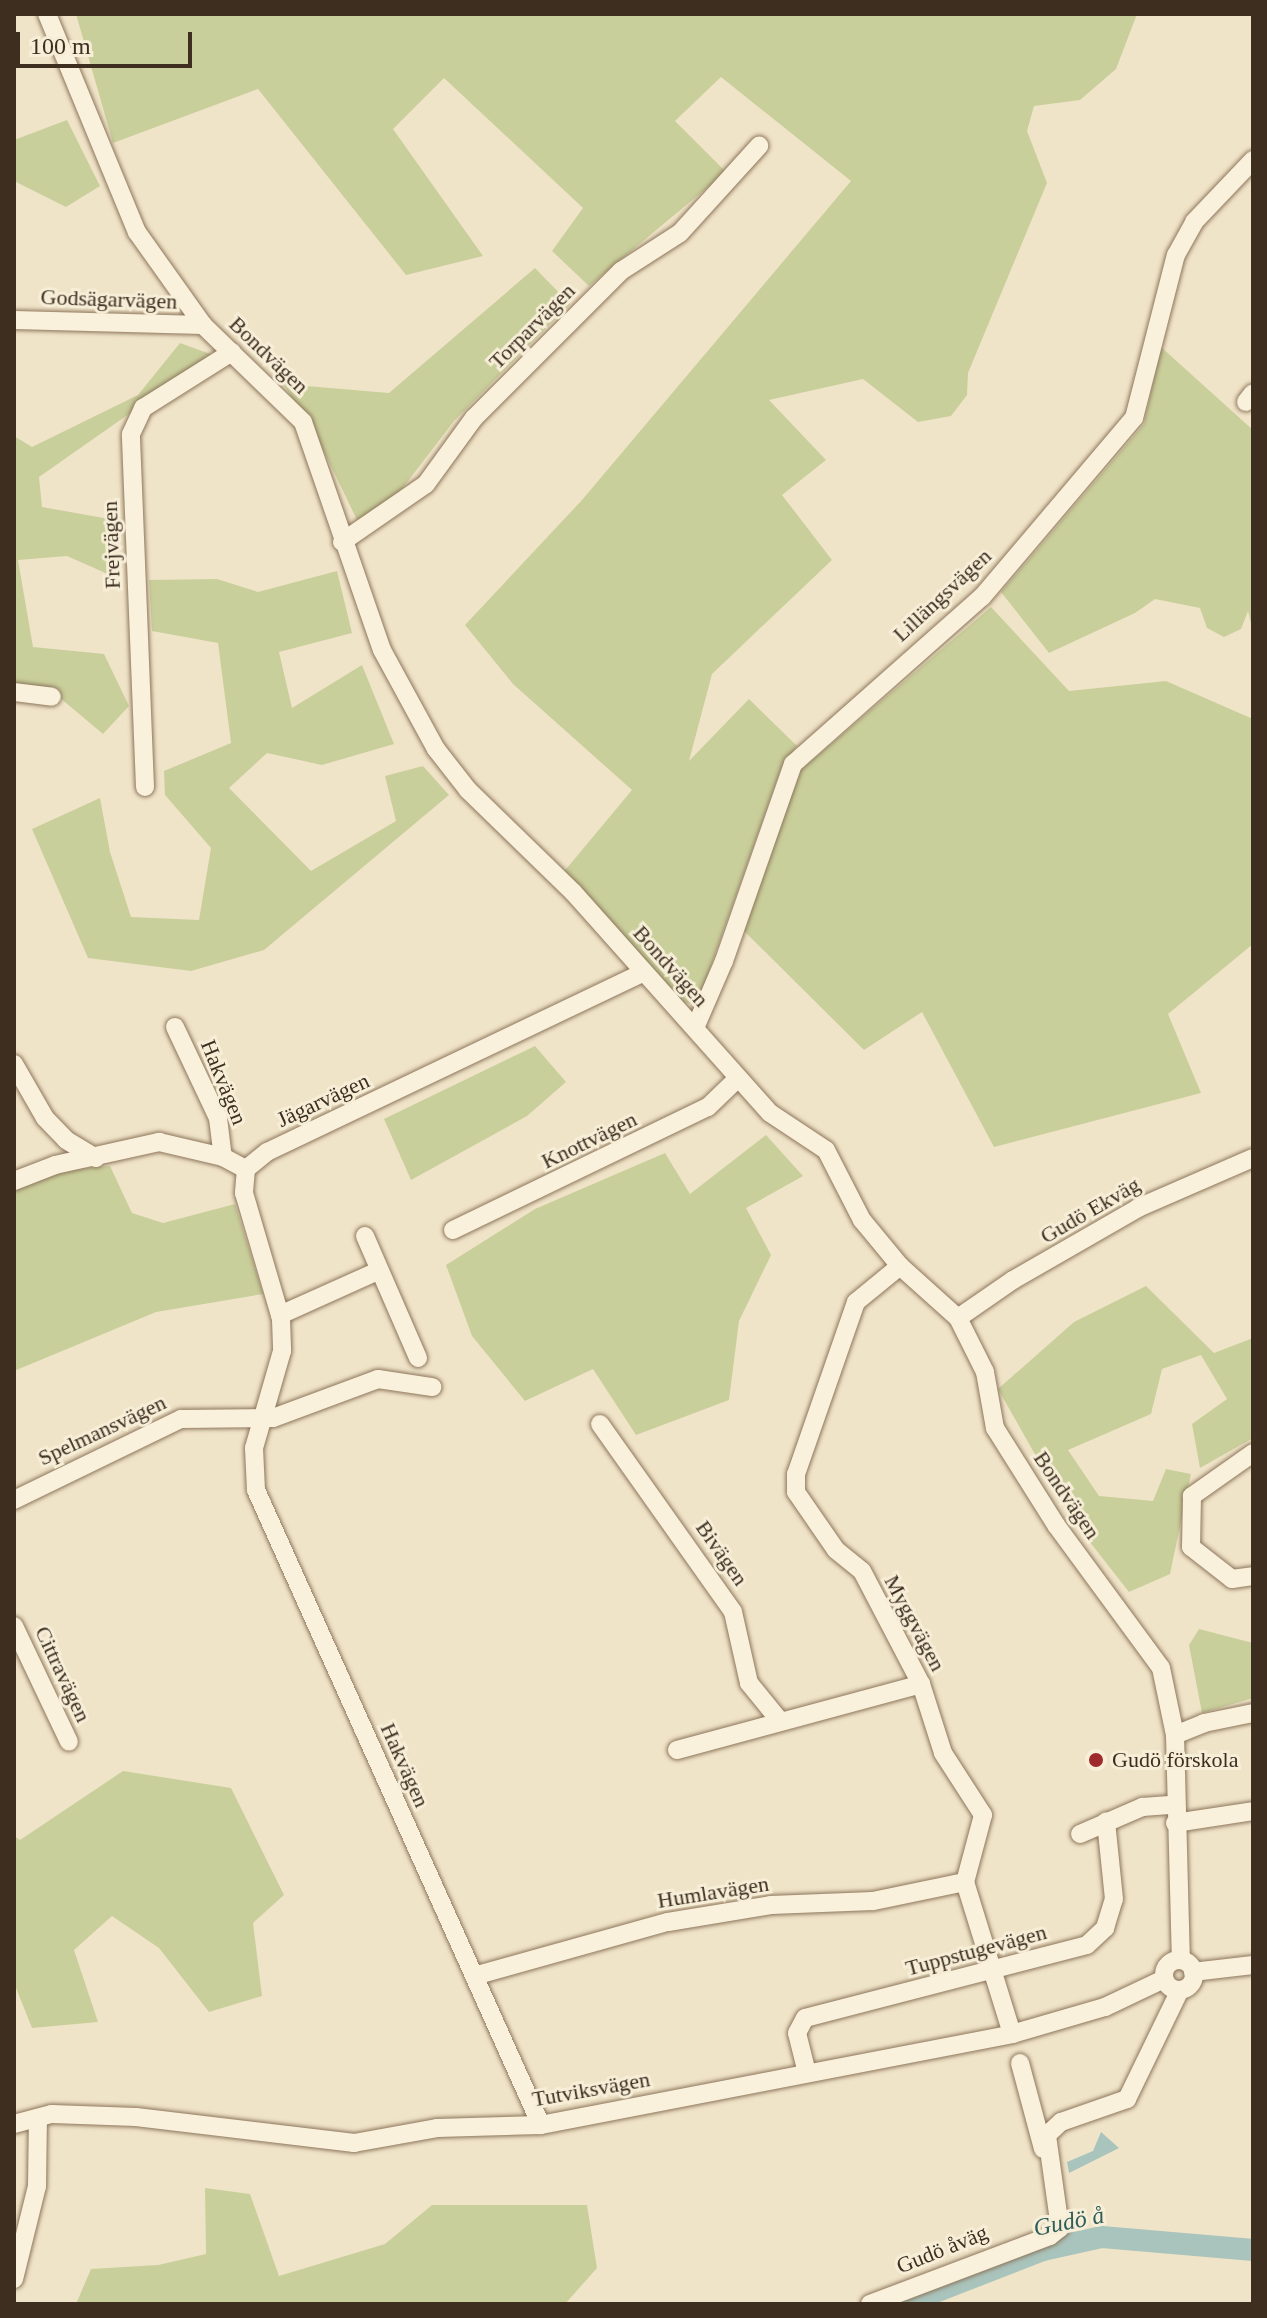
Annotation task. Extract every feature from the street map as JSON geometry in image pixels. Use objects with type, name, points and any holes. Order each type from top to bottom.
[{"type":"street","name":"Bondvägen","points":[[47,14],[71,83],[137,232],[203,325],[303,422],[342,542],[382,650],[436,749],[468,790],[573,892],[770,1113],[826,1150],[862,1220],[900,1266],[958,1318],[985,1372],[995,1428],[1056,1525],[1161,1668],[1175,1735],[1174,1814],[1187,1966]]},
{"type":"street","name":"Torparvägen","points":[[342,542],[426,484],[474,418],[621,271],[680,233],[759,146]]},
{"type":"street","name":"Lillängsvägen","points":[[695,1028],[724,961],[793,764],[982,597],[1134,418],[1176,255],[1194,222],[1253,160]]},
{"type":"street","name":"Godsägarvägen","points":[[14,320],[203,325]]},
{"type":"street","name":"Frejvägen","points":[[145,787],[131,434],[143,408],[232,352]]},
{"type":"street","points":[[14,692],[52,697]]},
{"type":"street","name":"Jägarvägen","points":[[246,1169],[267,1152],[643,973]]},
{"type":"street","name":"Hakvägen","points":[[175,1027],[218,1118],[223,1157]]},
{"type":"street","points":[[14,1064],[45,1118],[66,1140],[96,1158]]},
{"type":"street","name":"Knottvägen","points":[[453,1230],[708,1107],[737,1079]]},
{"type":"street","points":[[14,1181],[55,1165],[159,1142],[223,1157],[246,1169]]},
{"type":"street","name":"Gudö Ekväg","points":[[958,1318],[1138,1208],[1253,1158]]},
{"type":"street","name":"Hakvägen","points":[[246,1169],[244,1193],[280,1315],[282,1351],[261,1419],[252,1469],[275,1540],[541,2125]]},
{"type":"street","points":[[365,1236],[418,1358]]},
{"type":"street","name":"Myggvägen","points":[[900,1266],[856,1302],[796,1474],[796,1492],[836,1550],[862,1571],[921,1684],[943,1753],[983,1815],[965,1882]]},
{"type":"street","points":[[280,1315],[378,1271]]},
{"type":"street","points":[[261,1419],[378,1379],[432,1387]]},
{"type":"street","name":"Spelmansvägen","points":[[14,1500],[181,1419],[230,1415],[261,1419]]},
{"type":"street","name":"Bivägen","points":[[600,1424],[733,1612],[749,1683],[780,1721]]},
{"type":"street","points":[[1253,1453],[1192,1496],[1191,1547],[1232,1579],[1253,1576]]},
{"type":"street","name":"Cittravägen","points":[[14,1626],[69,1742]]},
{"type":"street","points":[[677,1750],[921,1684]]},
{"type":"street","points":[[1175,1735],[1204,1723],[1253,1713]]},
{"type":"street","points":[[1080,1834],[1142,1807],[1174,1814],[1253,1811]]},
{"type":"street","name":"Tuppstugevägen","points":[[807,2073],[797,2033],[805,2018],[1087,1945],[1105,1928],[1114,1899],[1106,1821]]},
{"type":"street","points":[[965,1882],[1012,2034]]},
{"type":"street","name":"Humlavägen","points":[[474,1976],[668,1922],[771,1905],[873,1901],[965,1882]]},
{"type":"street","points":[[1180,1990],[1164,1979],[1166,1968],[1253,1965]]},
{"type":"street","points":[[1047,2163],[1047,2135],[1061,2122],[1127,2099],[1163,2035],[1180,1990],[1192,1983],[1187,1966]]},
{"type":"street","name":"Tutviksvägen","points":[[14,2124],[38,2118],[136,2117],[354,2143],[437,2128],[541,2125],[1012,2034],[1105,2007],[1164,1979]]},
{"type":"street","points":[[1020,2063],[1047,2163]]},
{"type":"street","points":[[14,2279],[37,2186],[38,2118]]},
{"type":"street","name":"Gudö åväg","points":[[870,2304],[1050,2236],[1060,2228],[1060,2203],[1047,2163]]},
{"type":"green space","points":[[76,14],[1137,14],[1116,69],[1080,100],[1034,106],[1027,131],[1047,183],[968,373],[967,395],[951,416],[918,422],[863,379],[769,400],[826,460],[782,495],[832,560],[712,674],[689,761],[749,699],[797,746],[782,766],[697,1005],[679,1002],[562,874],[632,790],[513,684],[465,625],[582,500],[851,181],[721,77],[675,121],[726,172],[589,286],[552,251],[583,208],[444,78],[393,129],[483,256],[406,275],[258,89],[113,143]]},
{"type":"green space","points":[[67,120],[100,186],[66,207],[14,181],[14,140]]},
{"type":"green space","points":[[535,268],[570,304],[454,421],[395,498],[357,520],[315,433],[283,384],[389,393]]},
{"type":"green space","points":[[180,343],[213,355],[39,477],[42,507],[115,520],[119,579],[67,556],[18,560],[33,647],[104,654],[129,706],[103,734],[47,687],[14,684],[14,436],[32,447],[138,395]]},
{"type":"green space","points":[[1161,347],[1253,430],[1253,631],[1248,611],[1241,629],[1224,637],[1207,628],[1200,608],[1155,599],[1135,613],[1049,653],[1001,592],[1144,424]]},
{"type":"green space","points":[[337,571],[352,633],[279,652],[292,708],[362,665],[394,744],[322,765],[267,753],[229,788],[311,871],[396,821],[385,776],[423,766],[449,795],[264,950],[191,971],[88,958],[32,829],[100,798],[110,852],[131,917],[199,920],[211,848],[165,795],[164,771],[231,743],[218,643],[152,631],[149,580],[217,579],[258,592]]},
{"type":"green space","points":[[991,607],[1069,691],[1166,681],[1253,719],[1253,944],[1168,1014],[1201,1093],[994,1147],[922,1012],[864,1050],[741,928],[801,770]]},
{"type":"green space","points":[[535,1046],[566,1082],[527,1116],[411,1180],[384,1119]]},
{"type":"green space","points":[[766,1135],[803,1176],[746,1208],[771,1255],[739,1321],[729,1400],[636,1435],[593,1369],[525,1401],[472,1336],[446,1265],[535,1209],[665,1153],[690,1194]]},
{"type":"green space","points":[[110,1166],[132,1213],[163,1223],[235,1204],[263,1294],[156,1312],[14,1371],[14,1189],[50,1171]]},
{"type":"green space","points":[[1146,1286],[1214,1353],[1253,1338],[1253,1438],[1200,1468],[1192,1424],[1227,1399],[1201,1355],[1162,1369],[1151,1414],[1068,1450],[1099,1496],[1153,1501],[1166,1469],[1191,1474],[1170,1574],[1129,1592],[1071,1518],[998,1389],[1074,1322]]},
{"type":"green space","points":[[1199,1629],[1253,1643],[1253,1698],[1202,1713],[1189,1645]]},
{"type":"green space","points":[[123,1771],[231,1788],[284,1895],[253,1923],[262,1996],[209,2012],[159,1948],[112,1916],[74,1950],[98,2022],[32,2028],[14,1983],[14,1836],[20,1840]]},
{"type":"green space","points":[[205,2188],[250,2194],[279,2276],[385,2244],[432,2205],[587,2205],[597,2268],[565,2304],[76,2304],[91,2269],[158,2265],[206,2254]]},
{"type":"water","points":[[1101,2132],[1119,2148],[1069,2173],[1067,2162],[1093,2151]]},
{"type":"waterway","name":"Gudö å","points":[[904,2304],[1043,2250],[1102,2237],[1253,2250]]},
{"type":"place","name":"Gudö förskola","points":[[1096,1760]]}]
